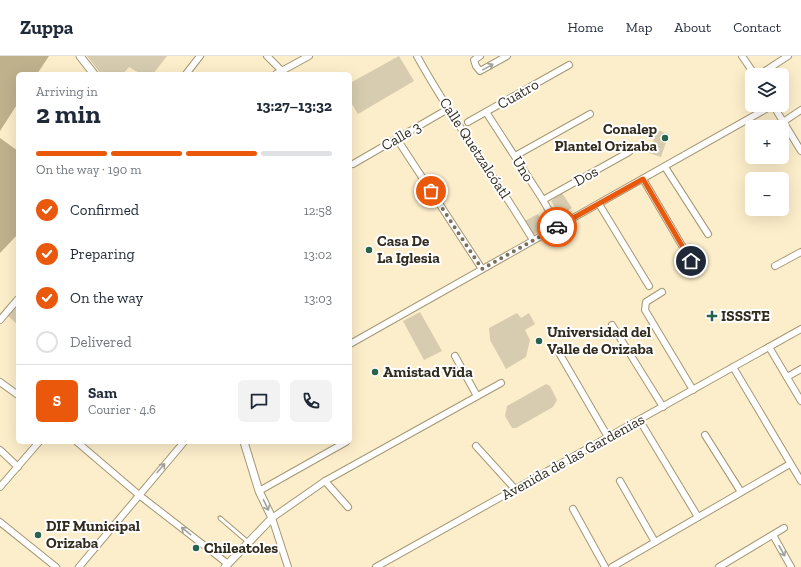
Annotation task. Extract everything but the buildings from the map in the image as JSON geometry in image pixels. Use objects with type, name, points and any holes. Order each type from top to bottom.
[{"type":"street","points":[[80,56],[92,72]]},
{"type":"street","points":[[188,72],[200,56]]},
{"type":"street","points":[[267,56],[282,71],[307,56]]},
{"type":"street","name":"Calle Quetzalcóatl","points":[[417,56],[448,109],[506,194],[533,240]]},
{"type":"street","points":[[480,56],[474,60],[480,71],[507,56]]},
{"type":"street","points":[[742,56],[750,68]]},
{"type":"street","points":[[770,68],[788,56]]},
{"type":"street","name":"Cuatro","points":[[468,122],[569,65]]},
{"type":"street","name":"Calle 3","points":[[353,164],[448,109]]},
{"type":"street","points":[[786,120],[801,110]]},
{"type":"street","name":"Uno","points":[[486,112],[516,156],[558,227]]},
{"type":"street","points":[[352,343],[533,240],[666,167],[761,112]]},
{"type":"street","points":[[516,156],[590,114]]},
{"type":"street","points":[[789,131],[801,150]]},
{"type":"street","points":[[397,139],[482,269]]},
{"type":"street","name":"Dos","points":[[543,200],[629,152]]},
{"type":"street","points":[[666,167],[708,234]]},
{"type":"street","points":[[643,179],[691,261]]},
{"type":"street","points":[[599,204],[649,286]]},
{"type":"street","points":[[775,266],[801,252]]},
{"type":"street","points":[[662,292],[646,302],[645,310],[693,390]]},
{"type":"street","points":[[0,320],[16,301]]},
{"type":"street","points":[[612,325],[663,408]]},
{"type":"street","name":"Avenida de las Gardenias","points":[[376,567],[608,437],[640,421],[801,329]]},
{"type":"street","points":[[555,346],[608,437]]},
{"type":"street","points":[[769,347],[801,400]]},
{"type":"street","points":[[455,356],[477,396]]},
{"type":"street","points":[[733,367],[801,481]]},
{"type":"street","points":[[787,377],[801,369]]},
{"type":"street","points":[[0,382],[16,394]]},
{"type":"street","points":[[79,444],[139,495],[226,565],[272,518],[325,481],[500,383]]},
{"type":"street","points":[[640,421],[698,517]]},
{"type":"street","points":[[705,435],[742,492]]},
{"type":"street","points":[[0,487],[37,444]]},
{"type":"street","points":[[79,567],[182,444]]},
{"type":"street","points":[[245,444],[259,491],[272,518],[286,566]]},
{"type":"street","points":[[259,491],[342,444]]},
{"type":"street","points":[[476,446],[516,489]]},
{"type":"street","points":[[0,450],[18,467]]},
{"type":"street","points":[[612,567],[790,464]]},
{"type":"street","points":[[325,481],[348,507]]},
{"type":"street","points":[[620,481],[656,542]]},
{"type":"street","points":[[573,509],[605,567]]},
{"type":"street","points":[[0,522],[56,567]]},
{"type":"street","points":[[719,567],[784,528]]},
{"type":"street","points":[[773,535],[791,567]]},
{"type":"lane","points":[[220,518],[249,543]]},
{"type":"shaded area","points":[[0,56],[49,56],[38,72],[16,72],[16,106],[0,131]]},
{"type":"shaded area","points":[[87,56],[167,56],[155,72],[138,72],[129,67],[125,72],[99,72]]},
{"type":"shaded area","points":[[399,56],[414,81],[358,114],[352,104],[352,82]]},
{"type":"shaded area","points":[[657,130],[669,134],[661,157],[649,153]]},
{"type":"shaded area","points":[[0,138],[16,150],[16,236],[0,253]]},
{"type":"shaded area","points":[[562,193],[572,208],[560,215],[551,201]]},
{"type":"shaded area","points":[[538,214],[545,229],[531,236],[523,222]]},
{"type":"shaded area","points":[[16,306],[16,323],[8,316]]},
{"type":"shaded area","points":[[420,312],[442,351],[424,360],[403,321]]},
{"type":"shaded area","points":[[517,313],[521,318],[529,313],[535,324],[525,330],[530,340],[526,357],[506,369],[490,340],[489,328]]},
{"type":"shaded area","points":[[546,384],[550,386],[557,400],[553,407],[516,428],[512,428],[505,416],[507,406]]},
{"type":"way so far","points":[[431,191],[482,269],[557,227]]},
{"type":"place","name":"Conalep Plantel Orizaba","points":[[665,138]]},
{"type":"place","name":"Casa De La Iglesia","points":[[369,250]]},
{"type":"place","name":"ISSSTE","points":[[712,316]]},
{"type":"place","name":"Universidad del Valle de Orizaba","points":[[539,341]]},
{"type":"place","name":"Amistad Vida","points":[[375,372]]},
{"type":"place","name":"DIF Municipal Orizaba","points":[[38,535]]},
{"type":"place","name":"Chileatoles","points":[[196,548]]},
{"type":"route","points":[[557,227],[643,179],[691,261]]}]
